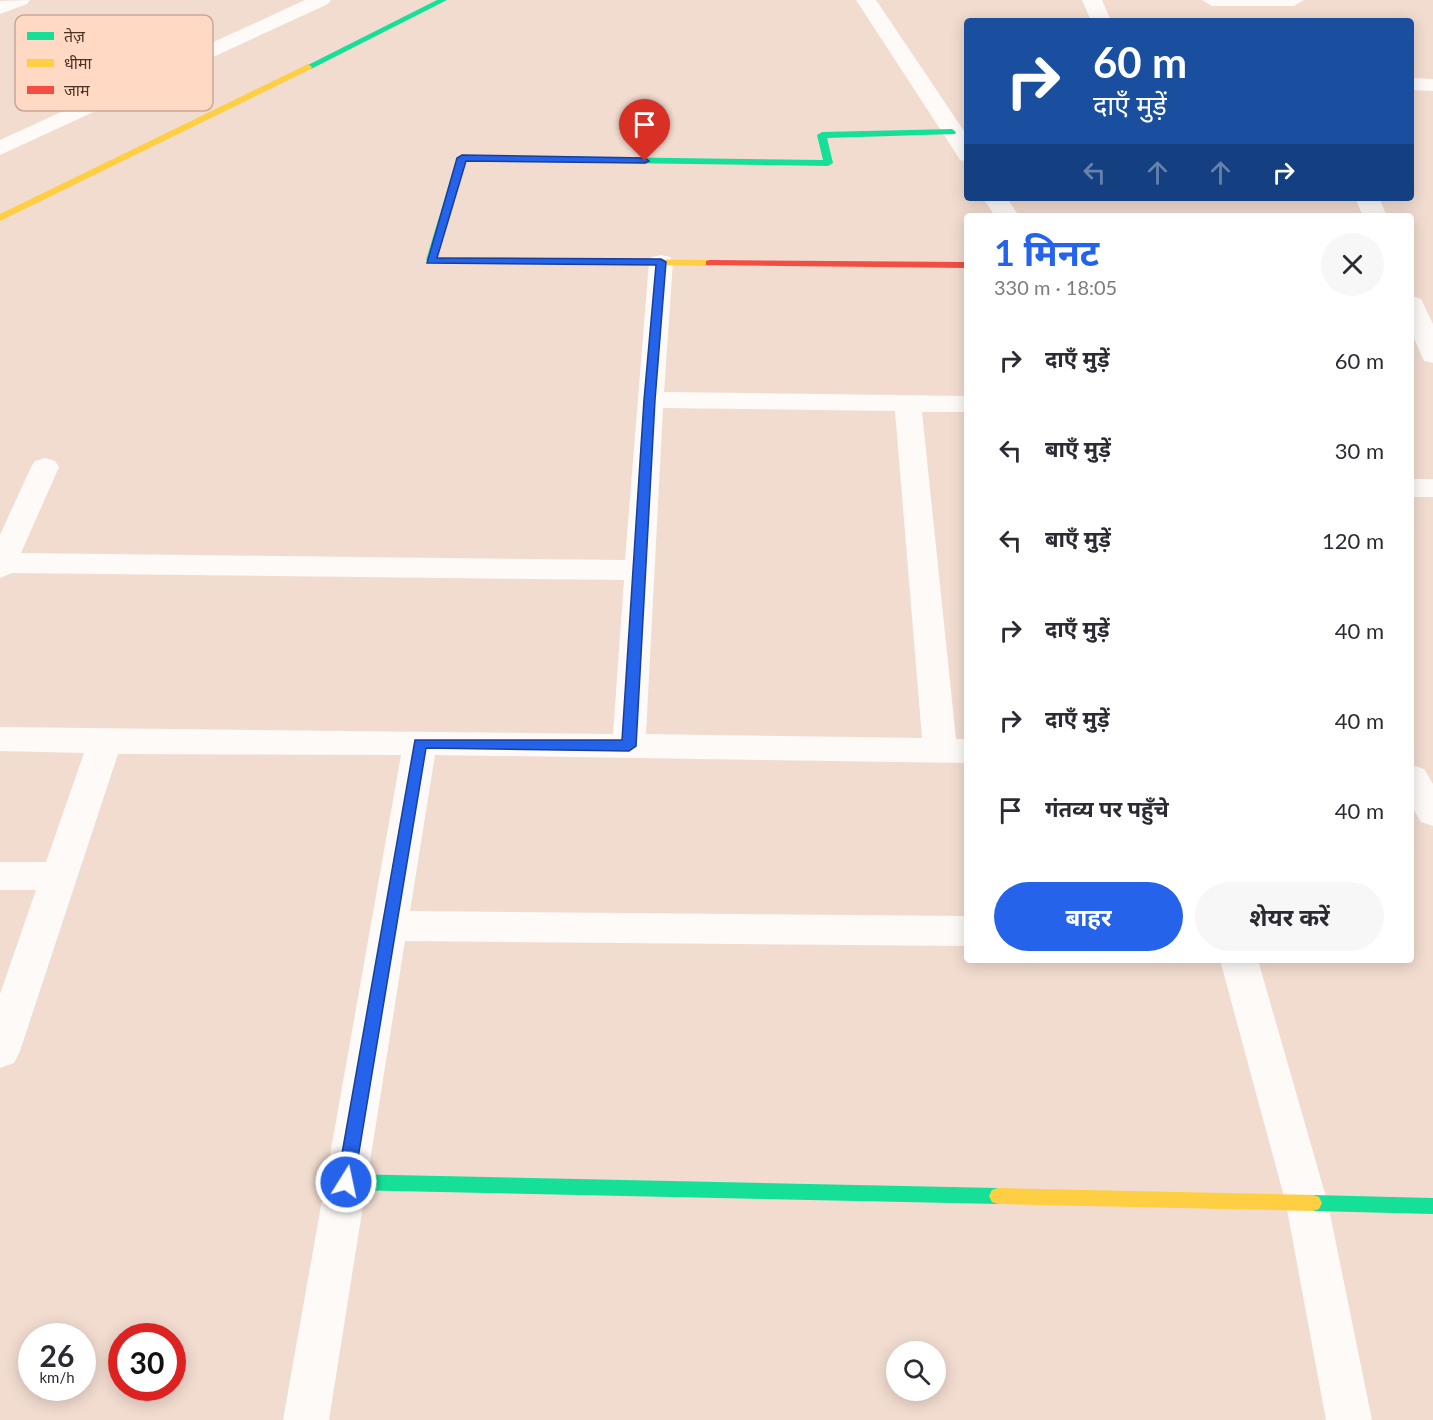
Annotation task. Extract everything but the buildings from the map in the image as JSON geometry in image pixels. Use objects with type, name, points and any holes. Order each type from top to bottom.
[{"type":"street","points":[[0,8],[20,0]]},
{"type":"street","points":[[213,50],[321,0]]},
{"type":"street","points":[[0,218],[442,0]]},
{"type":"street","points":[[866,0],[964,149]]},
{"type":"street","points":[[1092,0],[1100,18]]},
{"type":"street","points":[[1212,0],[1294,0]]},
{"type":"street","points":[[1414,84],[1433,85]]},
{"type":"street","points":[[0,148],[80,111]]},
{"type":"street","points":[[952,132],[822,135],[828,163],[462,158],[431,261],[964,265]]},
{"type":"street","points":[[629,746],[650,400],[661,262]]},
{"type":"street","points":[[1414,309],[1433,355]]},
{"type":"street","points":[[650,400],[964,404]]},
{"type":"street","points":[[0,739],[954,751],[908,403]]},
{"type":"street","points":[[45,467],[1,565],[640,570]]},
{"type":"street","points":[[1414,488],[1433,488]]},
{"type":"street","points":[[0,1051],[105,742]]},
{"type":"street","points":[[306,1420],[420,743]]},
{"type":"street","points":[[1414,781],[1433,813]]},
{"type":"street","points":[[0,876],[59,876]]},
{"type":"street","points":[[389,926],[964,931]]},
{"type":"street","points":[[1240,963],[1307,1204],[1349,1420]]},
{"type":"street","points":[[346,1182],[1433,1206]]},
{"type":"traffic: fast","points":[[308,67],[443,0]]},
{"type":"traffic: fast","points":[[522,261],[431,260],[462,158],[828,163],[822,135],[952,132]]},
{"type":"traffic: fast","points":[[346,1182],[998,1196]]},
{"type":"traffic: fast","points":[[1313,1203],[1433,1206]]},
{"type":"traffic: slow","points":[[0,218],[308,67]]},
{"type":"traffic: slow","points":[[522,261],[710,263]]},
{"type":"traffic: slow","points":[[998,1196],[1313,1203]]},
{"type":"traffic: jam","points":[[710,263],[964,265]]},
{"type":"route","points":[[346,1182],[420,743],[629,746],[650,400],[661,262],[431,261],[462,158],[645,161]]}]
